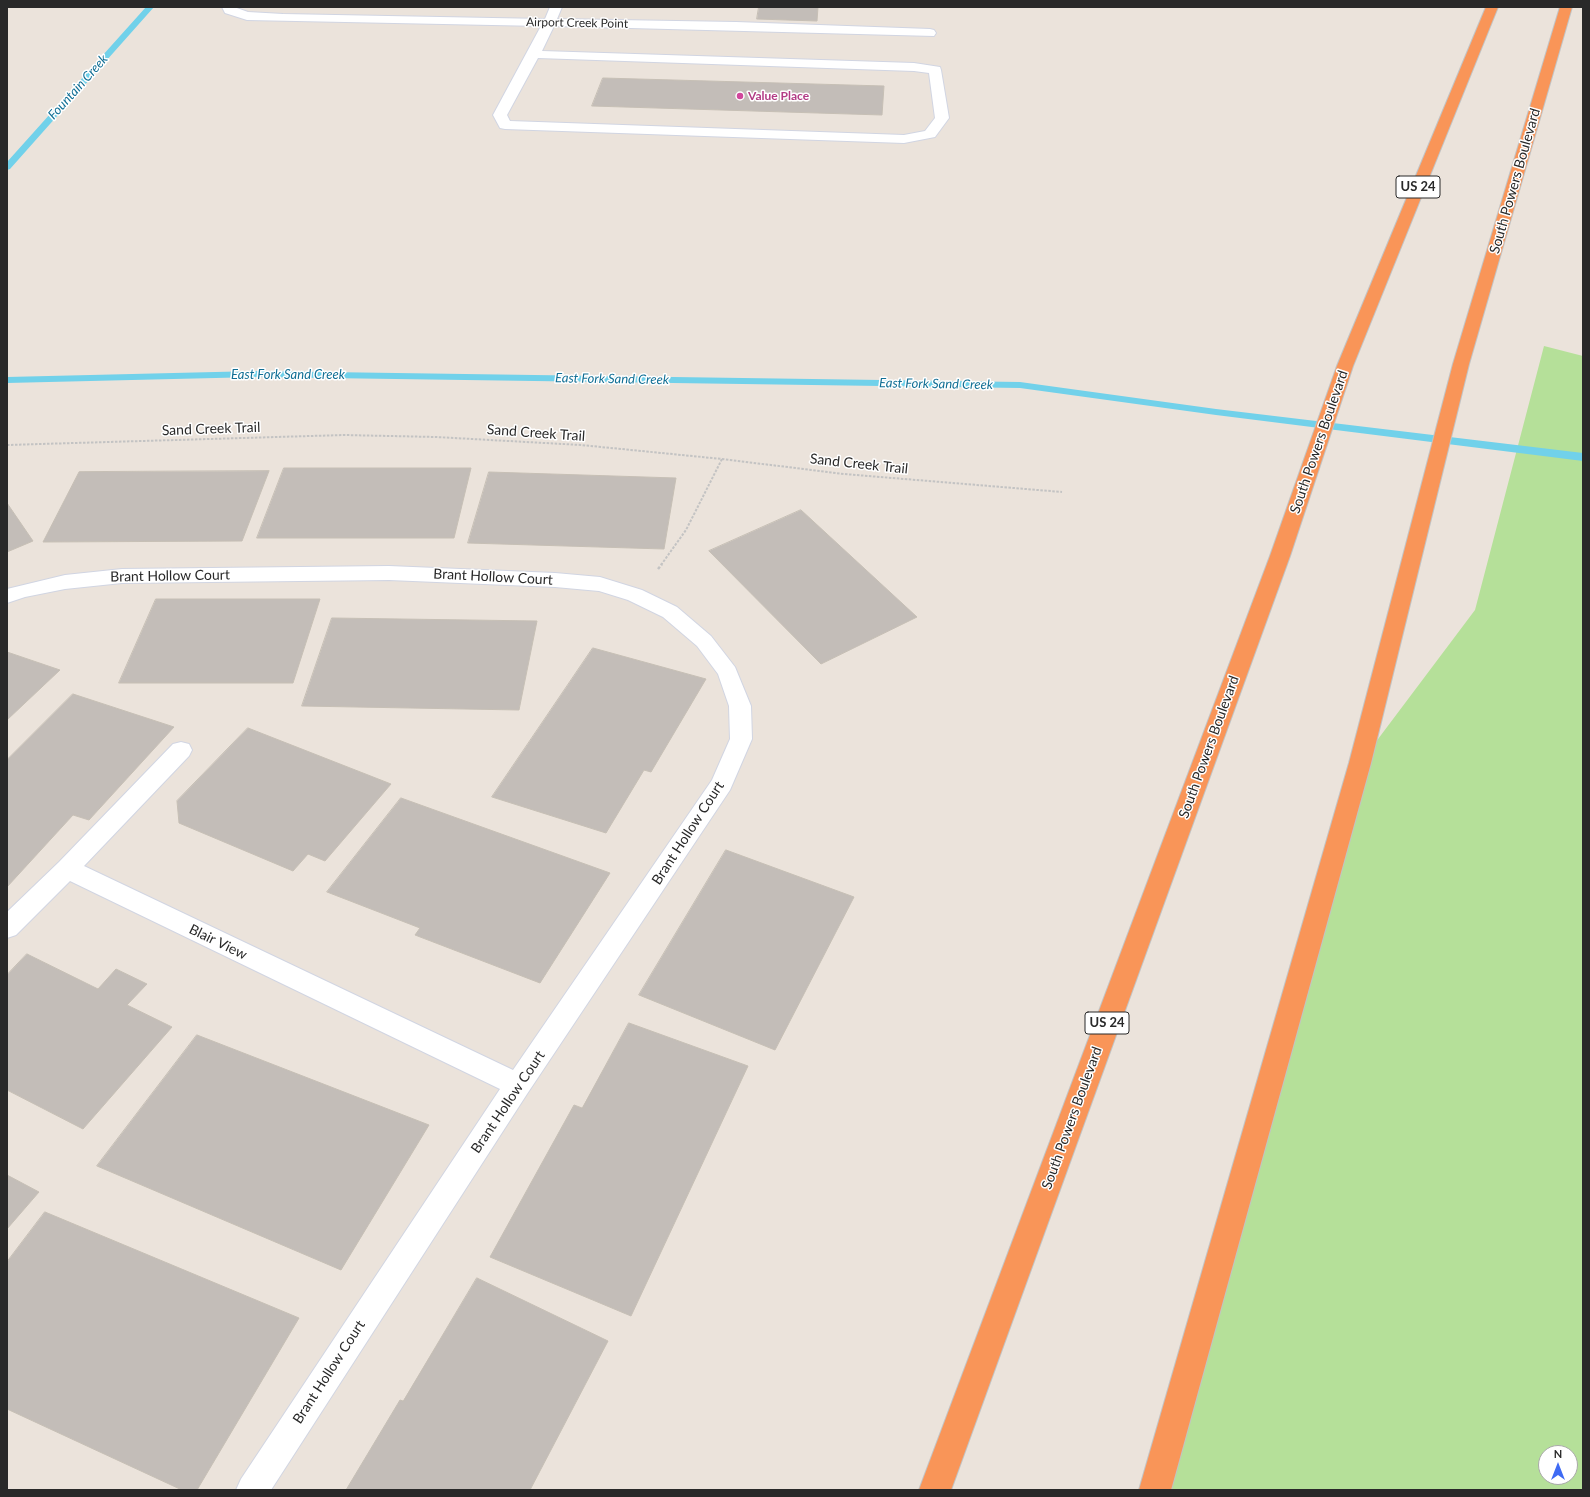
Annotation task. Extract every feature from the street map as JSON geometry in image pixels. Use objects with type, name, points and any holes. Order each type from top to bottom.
[{"type":"highway","name":"South Powers Boulevard","points":[[935,1490],[1280,556],[1345,366],[1492,7]]},
{"type":"highway","name":"South Powers Boulevard","points":[[1156,1490],[1360,763],[1461,364],[1566,7]]},
{"type":"street","name":"Airport Creek Point","points":[[228,7],[229,10],[247,16],[283,18],[736,26],[930,32]]},
{"type":"street","points":[[383,20],[392,7]]},
{"type":"street","points":[[533,54],[921,68],[935,70],[942,118],[930,134],[904,139],[505,125],[500,115],[533,54],[556,7]]},
{"type":"street","name":"Brant Hollow Court","points":[[7,596],[21,591],[66,582],[122,576],[389,573],[555,580],[600,584],[635,595],[670,612],[704,641],[728,672],[740,706],[741,739],[722,784],[518,1085],[252,1490]]},
{"type":"street","points":[[7,928],[67,869],[181,750]]},
{"type":"street","name":"Blair View","points":[[67,869],[518,1085]]},
{"type":"path","name":"Sand Creek Trail","points":[[7,445],[344,435],[436,437],[573,445],[722,459],[844,474],[1062,492]]},
{"type":"path","points":[[635,595],[671,555],[691,526],[722,459]]},
{"type":"green space","points":[[1544,346],[1583,356],[1583,1490],[1156,1490],[1360,763],[1475,610]]},
{"type":"building","points":[[759,7],[818,7],[817,21],[757,19]]},
{"type":"building","name":"Value Place","points":[[603,78],[884,86],[882,115],[592,106]]},
{"type":"building","points":[[284,468],[471,468],[454,538],[257,538]]},
{"type":"building","points":[[269,471],[242,541],[43,542],[79,472]]},
{"type":"building","points":[[489,472],[676,478],[664,549],[468,543]]},
{"type":"building","points":[[7,503],[33,541],[7,552]]},
{"type":"building","points":[[801,510],[917,617],[821,664],[709,551]]},
{"type":"building","points":[[156,599],[320,599],[293,683],[119,683]]},
{"type":"building","points":[[332,618],[537,621],[519,710],[302,706]]},
{"type":"building","points":[[593,648],[706,679],[651,772],[644,770],[606,833],[492,797]]},
{"type":"building","points":[[7,652],[60,670],[7,720]]},
{"type":"building","points":[[73,694],[174,727],[89,820],[73,815],[7,887],[7,760]]},
{"type":"building","points":[[248,728],[391,784],[325,861],[308,854],[293,871],[179,823],[177,801]]},
{"type":"building","points":[[401,798],[610,873],[540,983],[415,935],[420,928],[327,892]]},
{"type":"building","points":[[726,850],[854,897],[775,1050],[639,995]]},
{"type":"building","points":[[27,954],[98,989],[116,969],[147,984],[127,1005],[172,1027],[83,1129],[7,1090],[7,975]]},
{"type":"building","points":[[629,1023],[748,1066],[631,1316],[490,1257],[574,1105],[582,1108]]},
{"type":"building","points":[[197,1035],[429,1125],[341,1270],[97,1166]]},
{"type":"building","points":[[7,1175],[39,1192],[7,1229]]},
{"type":"building","points":[[45,1212],[299,1318],[197,1490],[182,1490],[7,1409],[7,1262]]},
{"type":"building","points":[[477,1278],[608,1341],[530,1490],[346,1490],[400,1400],[403,1401]]},
{"type":"waterway","name":"Fountain Creek","points":[[7,167],[150,7]]},
{"type":"waterway","name":"East Fork Sand Creek","points":[[7,380],[257,374],[1020,385],[1216,412],[1583,457]]},
{"type":"place","name":"Value Place","points":[[740,96]]}]
